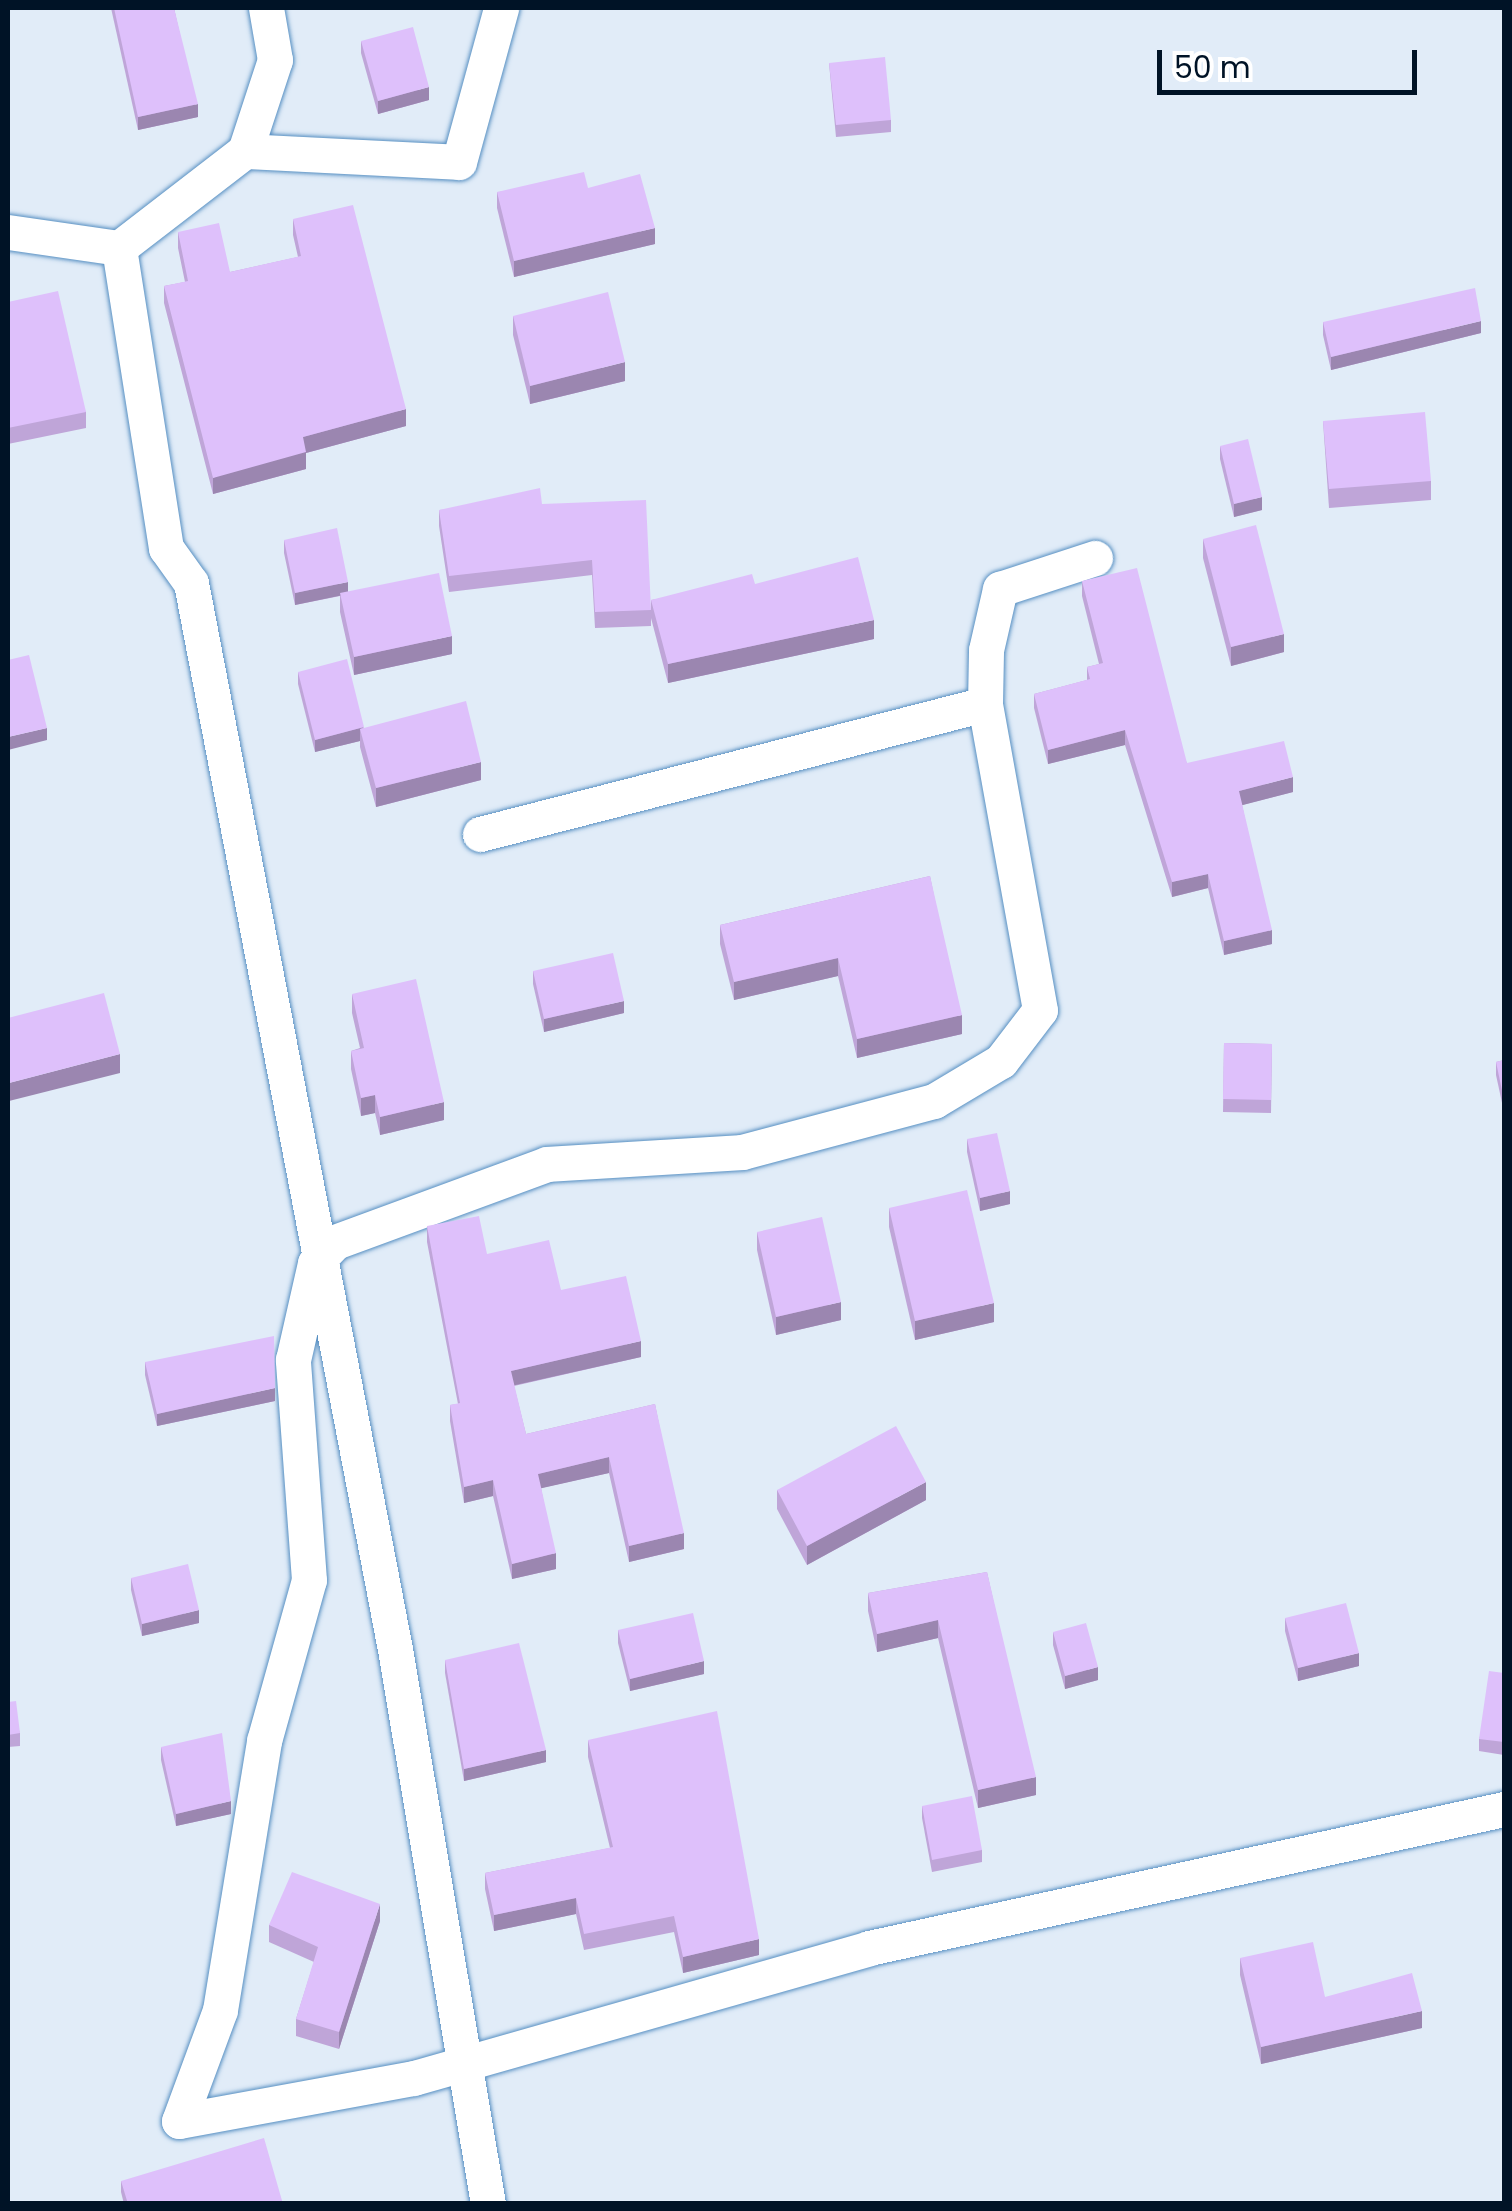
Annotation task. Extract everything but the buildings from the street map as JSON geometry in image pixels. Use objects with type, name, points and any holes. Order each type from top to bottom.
[{"type":"street","points":[[8,232],[119,248],[245,150],[275,60],[266,8]]},
{"type":"street","points":[[245,150],[459,162],[501,8]]},
{"type":"street","points":[[119,248],[166,548],[192,584],[315,1263],[470,2064],[488,2204]]},
{"type":"street","points":[[1095,558],[1000,589],[985,704],[1040,1010],[1001,1061],[934,1101],[742,1152],[547,1164],[335,1242],[315,1263],[292,1360],[309,1580],[264,1742],[220,2010],[179,2121],[470,2064],[868,1948],[1504,1808]]},
{"type":"street","points":[[480,834],[985,704]]}]
